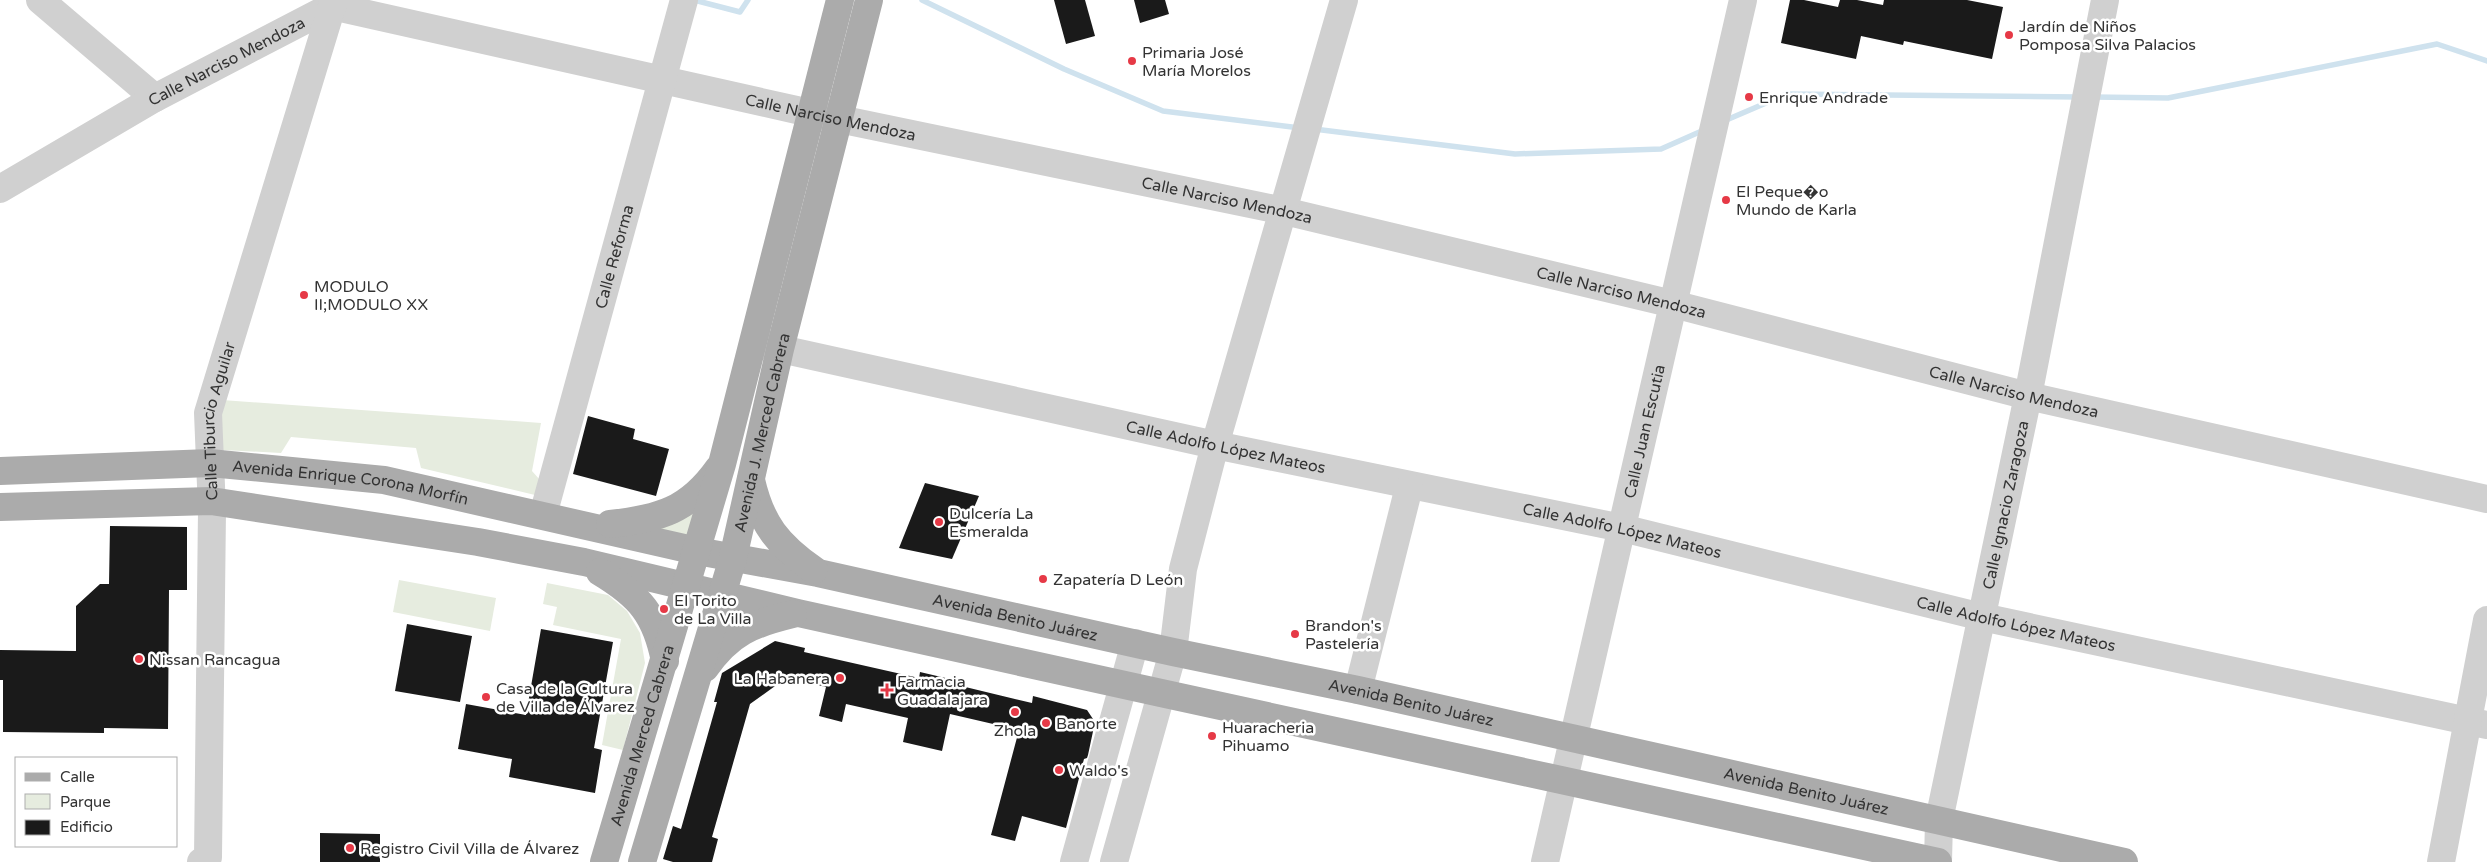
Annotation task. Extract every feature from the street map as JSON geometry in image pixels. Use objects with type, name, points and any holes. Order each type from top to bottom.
[{"type":"main road","name":"Avenida J. Merced Cabrera","points":[[697,551],[754,343],[810,113],[840,0]]},
{"type":"main road","name":"Avenida J. Merced Cabrera","points":[[642,862],[699,678],[733,558],[750,475],[780,349],[869,0]]},
{"type":"main road","name":"Avenida Enrique Corona Morfín","points":[[0,471],[210,463],[384,480],[697,551]]},
{"type":"main road","points":[[589,526],[644,520],[674,509],[704,488],[722,464]]},
{"type":"main road","points":[[750,475],[756,502],[771,532],[791,553],[818,572]]},
{"type":"main road","points":[[0,507],[211,501],[478,542],[584,562],[798,613],[1563,782],[1938,862]]},
{"type":"main road","name":"Avenida Benito Juárez","points":[[697,551],[818,572],[1173,652],[1358,690],[2124,862]]},
{"type":"main road","name":"Avenida Merced Cabrera","points":[[604,862],[697,551]]},
{"type":"main road","points":[[584,562],[628,589],[648,611],[661,640],[665,661]]},
{"type":"main road","points":[[699,678],[713,656],[730,638],[758,622],[798,613]]},
{"type":"street","points":[[40,0],[155,98]]},
{"type":"street","points":[[1114,862],[1173,652],[1183,569],[1215,445],[1344,0]]},
{"type":"street","name":"Calle Juan Escutia","points":[[1545,862],[1743,0]]},
{"type":"street","name":"Calle Ignacio Zaragoza","points":[[1938,862],[1939,820],[2028,396],[2105,0]]},
{"type":"street","name":"Calle Narciso Mendoza","points":[[0,190],[155,98],[333,3],[810,113],[1284,212],[1674,304],[2028,396],[2487,499]]},
{"type":"street","name":"Calle Tiburcio Aguilar","points":[[205,859],[211,501],[208,413],[333,3]]},
{"type":"street","name":"Calle Reforma","points":[[543,515],[682,5]]},
{"type":"street","name":"Calle Adolfo López Mateos","points":[[754,343],[1409,487],[1622,528],[1982,617],[2477,723]]},
{"type":"street","points":[[1358,690],[1409,487]]},
{"type":"street","points":[[2441,862],[2477,723],[2487,620]]},
{"type":"street","points":[[1074,862],[1135,643]]},
{"type":"green space","points":[[222,400],[541,423],[532,471],[540,480],[535,495],[421,468],[416,448],[291,437],[281,453],[223,450],[214,431]]},
{"type":"green space","points":[[703,501],[693,538],[649,528]]},
{"type":"green space","points":[[399,580],[496,598],[490,631],[393,612]]},
{"type":"green space","points":[[547,583],[608,595],[627,611],[640,633],[645,663],[623,750],[602,745],[621,639],[553,625],[557,607],[543,604]]},
{"type":"building","points":[[1054,0],[1085,0],[1095,36],[1066,44]]},
{"type":"building","points":[[1134,0],[1165,0],[1169,14],[1140,23]]},
{"type":"building","points":[[1790,0],[1804,0],[1838,7],[1840,0],[1857,0],[1883,5],[1884,0],[1967,0],[2003,7],[1992,59],[1904,41],[1903,45],[1861,36],[1856,59],[1781,43]]},
{"type":"building","points":[[588,416],[635,429],[633,439],[669,449],[656,496],[573,474]]},
{"type":"building","name":"Dulcería La Esmeralda","points":[[925,483],[979,496],[952,559],[899,548]]},
{"type":"building","points":[[110,526],[187,527],[187,590],[169,590],[168,729],[104,728],[104,733],[3,732],[3,680],[0,680],[0,650],[76,651],[76,606],[100,584],[109,584]]},
{"type":"building","points":[[407,624],[472,636],[460,702],[395,691]]},
{"type":"building","points":[[541,629],[613,642],[594,748],[602,750],[595,793],[509,777],[512,759],[458,749],[466,704],[526,715]]},
{"type":"building","points":[[775,641],[805,648],[804,652],[919,678],[920,672],[954,680],[953,684],[1032,703],[1033,696],[1087,710],[1095,722],[1088,755],[1084,759],[1066,828],[1022,816],[1015,841],[991,835],[1019,730],[950,714],[942,751],[903,742],[908,718],[846,704],[842,722],[819,716],[826,687],[797,680],[797,684],[782,681],[750,704],[712,837],[718,839],[712,862],[673,862],[663,859],[673,826],[681,829],[717,702],[714,702],[722,673]]},
{"type":"building","name":"Registro Civil Villa de Álvarez","points":[[320,833],[380,834],[380,862],[320,862]]},
{"type":"waterway","points":[[694,0],[740,12],[748,0]]},
{"type":"waterway","points":[[922,0],[1064,69],[1163,111],[1300,128]]},
{"type":"waterway","points":[[2093,97],[2168,98],[2437,44],[2487,61]]},
{"type":"waterway","points":[[1724,121],[1787,94],[2079,97]]},
{"type":"waterway","points":[[1314,129],[1515,154],[1661,149],[1704,130]]},
{"type":"place","name":"Jardín de Niños Pomposa Silva Palacios","points":[[2009,35]]},
{"type":"place","name":"Primaria José María Morelos","points":[[1132,61]]},
{"type":"place","name":"Enrique Andrade","points":[[1749,97]]},
{"type":"place","name":"El Peque�o Mundo de Karla","points":[[1726,200]]},
{"type":"place","name":"MODULO II;MODULO XX","points":[[304,295]]},
{"type":"place","name":"Dulcería La Esmeralda","points":[[939,522]]},
{"type":"place","name":"Zapatería D León","points":[[1043,579]]},
{"type":"place","name":"El Torito de La Villa","points":[[664,609]]},
{"type":"place","name":"Brandon's Pastelería","points":[[1295,634]]},
{"type":"place","name":"Nissan Rancagua","points":[[139,659]]},
{"type":"place","name":"La Habanera","points":[[840,678]]},
{"type":"place","name":"Farmacia Guadalajara","points":[[887,690]]},
{"type":"place","name":"Casa de la Cultura de Villa de Álvarez","points":[[486,697]]},
{"type":"place","name":"Zhola","points":[[1015,712]]},
{"type":"place","name":"Banorte","points":[[1046,723]]},
{"type":"place","name":"Huaracheria Pihuamo","points":[[1212,736]]},
{"type":"place","name":"Waldo's","points":[[1059,770]]},
{"type":"place","name":"Registro Civil Villa de Álvarez","points":[[350,848]]}]
